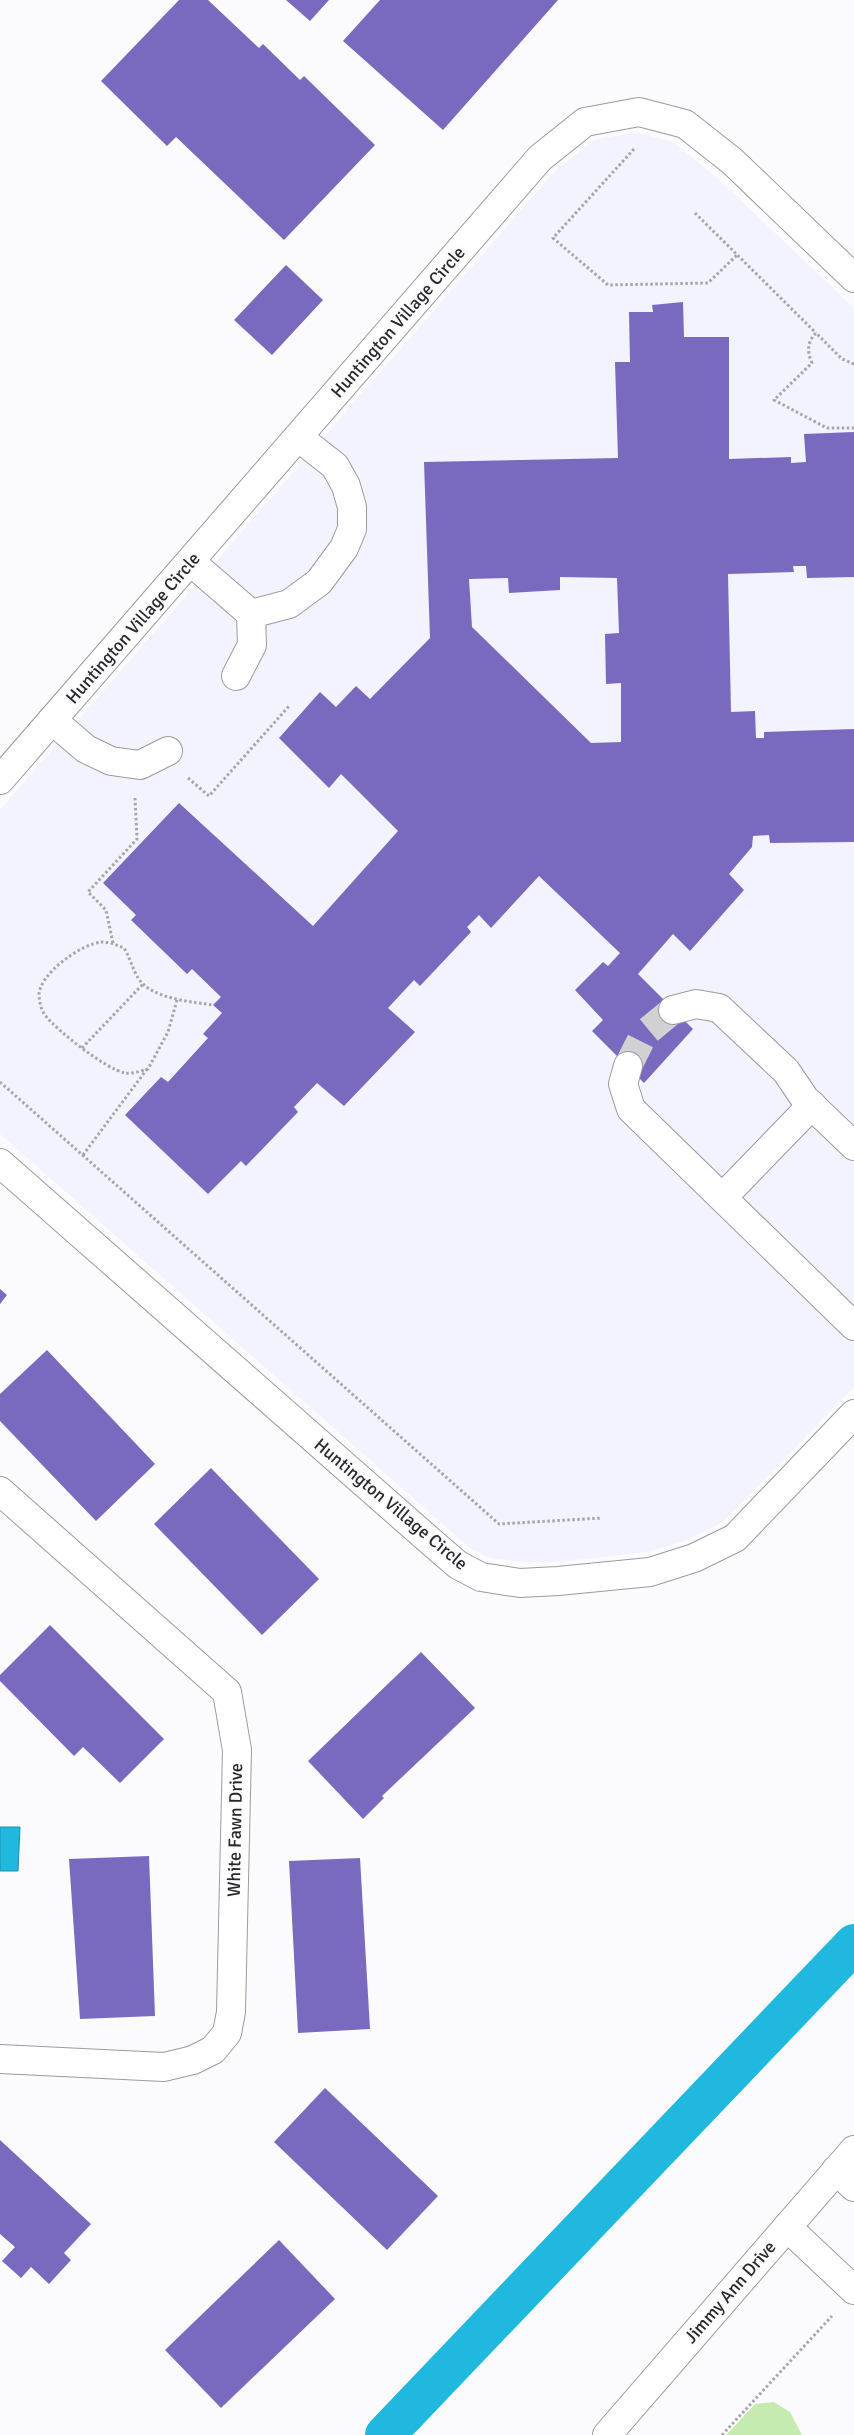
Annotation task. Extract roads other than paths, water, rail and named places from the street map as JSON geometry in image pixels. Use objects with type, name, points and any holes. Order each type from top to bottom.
[{"type":"street","name":"Huntington Village Circle","points":[[0,780],[540,158],[585,122],[639,112],[685,124],[732,161],[854,278]]},
{"type":"street","points":[[251,614],[288,604],[319,582],[344,548],[352,528],[352,507],[346,486],[335,466],[298,437]]},
{"type":"street","points":[[191,562],[251,614],[252,645],[236,676]]},
{"type":"street","points":[[52,720],[86,749],[111,761],[140,765],[168,751]]},
{"type":"street","points":[[673,1010],[696,1004],[719,1008],[786,1071],[805,1099],[854,1146]]},
{"type":"street","points":[[628,1066],[623,1084],[631,1109],[724,1197],[854,1326]]},
{"type":"street","points":[[724,1197],[812,1106]]},
{"type":"street","name":"Huntington Village Circle","points":[[0,1163],[458,1565],[481,1577],[520,1583],[558,1581],[650,1572],[694,1558],[735,1538],[854,1414]]},
{"type":"street","name":"White Fawn Drive","points":[[0,1492],[227,1692],[237,1750],[232,2012],[227,2033],[213,2050],[193,2060],[164,2067],[0,2059]]},
{"type":"street","name":"Jimmy Ann Drive","points":[[607,2435],[786,2227],[845,2178],[854,2150]]},
{"type":"street","points":[[786,2227],[854,2290]]},
{"type":"water","points":[[0,1827],[20,1827],[18,1871],[0,1871]]},
{"type":"waterway","points":[[385,2435],[854,1944]]},
{"type":"tunnel","points":[[628,1066],[644,1034],[673,1010]]}]
